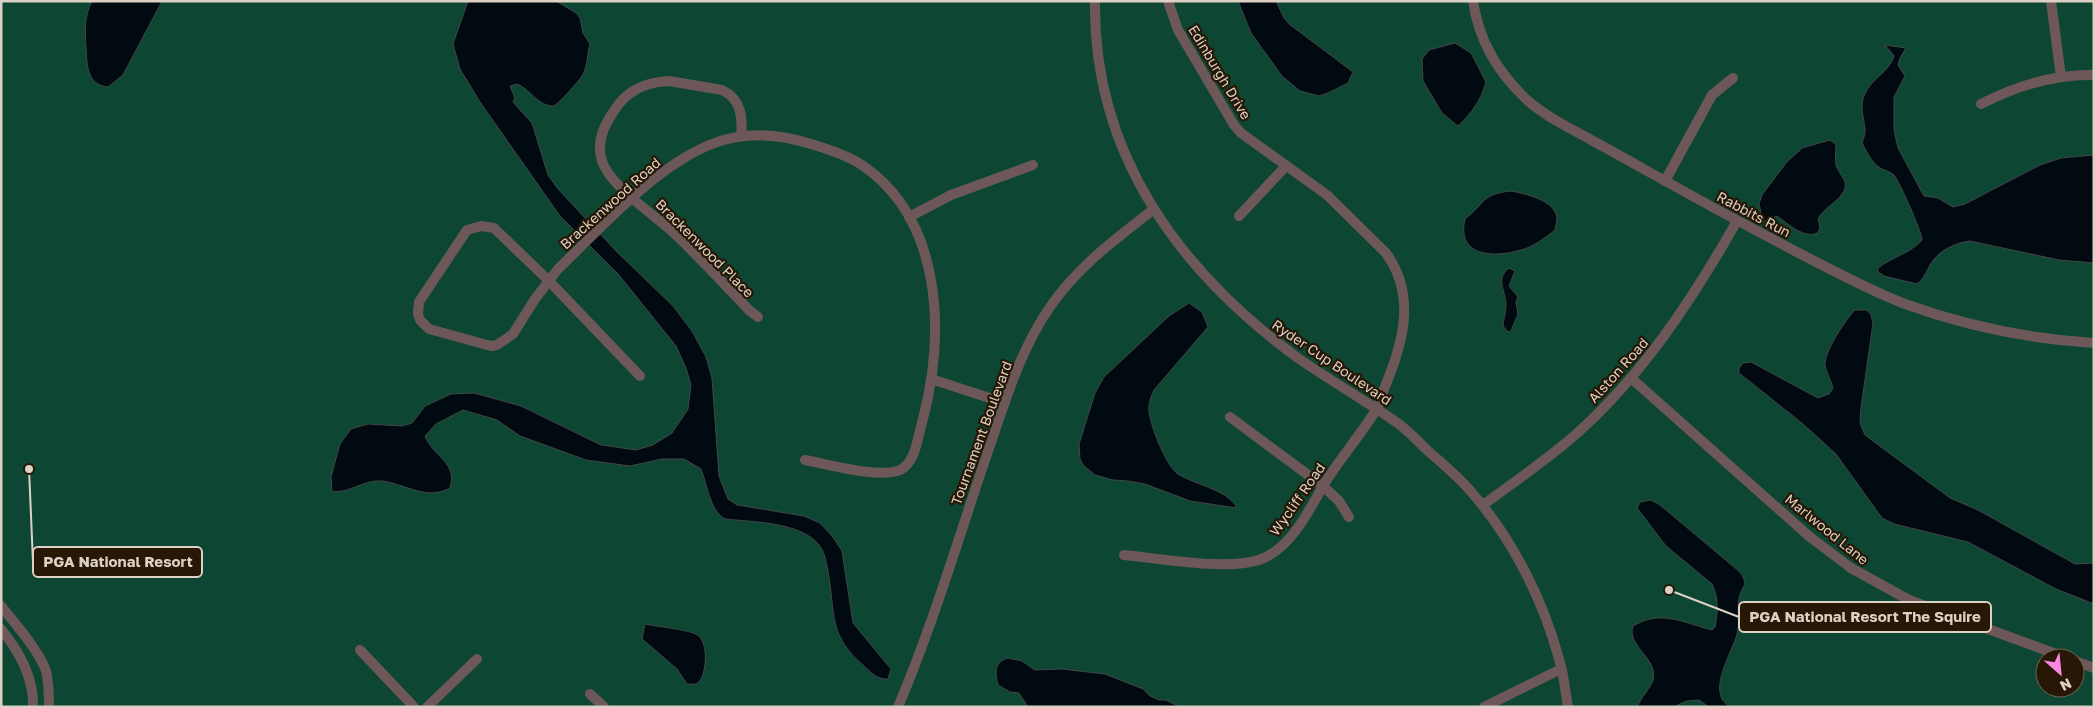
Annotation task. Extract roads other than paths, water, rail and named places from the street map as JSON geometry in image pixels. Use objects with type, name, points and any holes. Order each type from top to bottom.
[{"type":"street","name":"Ryder Cup Boulevard","points":[[1095,1],[1095,19],[1100,57],[1112,121],[1130,167],[1154,209],[1195,263],[1241,312],[1300,359],[1402,426],[1461,480],[1483,505],[1520,564],[1543,613],[1561,669],[1568,707]]},
{"type":"street","name":"Edinburgh Drive","points":[[1168,1],[1178,30],[1234,125],[1251,142],[1327,195],[1386,253],[1398,274],[1404,302],[1401,342],[1396,361],[1377,409]]},
{"type":"street","name":"Rabbits Run","points":[[1473,1],[1476,20],[1487,50],[1506,78],[1527,100],[1560,123],[1665,181],[1837,273],[1906,304],[1959,321],[2014,333],[2094,344]]},
{"type":"street","points":[[2051,1],[2061,77]]},
{"type":"street","points":[[1981,104],[2012,90],[2061,77],[2094,75]]},
{"type":"street","points":[[1665,181],[1712,95],[1733,78]]},
{"type":"street","name":"Brackenwood Place","points":[[741,136],[742,122],[740,109],[733,97],[722,90],[669,81],[654,83],[634,91],[622,100],[610,117],[601,137],[600,149],[602,162],[607,173],[676,235],[758,317]]},
{"type":"street","name":"Brackenwood Road","points":[[548,280],[618,212],[664,171],[688,155],[707,146],[754,134],[791,139],[839,154],[862,165],[891,192],[910,217],[926,256],[931,276],[934,307],[931,379],[913,455],[900,470],[881,474],[805,460]]},
{"type":"street","points":[[910,217],[952,195],[1033,166]]},
{"type":"street","points":[[1239,216],[1286,166]]},
{"type":"street","name":"Tournament Boulevard","points":[[898,707],[934,610],[1005,403],[1036,331],[1065,286],[1102,249],[1154,209]]},
{"type":"street","name":"Alston Road","points":[[1483,505],[1574,436],[1631,378],[1678,318],[1737,220]]},
{"type":"street","points":[[548,280],[513,334],[497,345],[491,346],[435,332],[424,326],[418,314],[419,302],[467,230],[481,226],[494,228],[548,280],[640,376]]},
{"type":"street","name":"Marlwood Lane","points":[[1631,378],[1810,537],[1851,568],[1908,600],[2039,648]]},
{"type":"street","points":[[931,379],[1005,403]]},
{"type":"street","name":"Wycliff Road","points":[[1124,555],[1206,563],[1244,564],[1256,561],[1276,551],[1286,543],[1377,409]]},
{"type":"street","points":[[1230,417],[1323,486],[1339,501],[1349,517]]},
{"type":"street","points":[[1,606],[44,666],[49,693],[49,707]]},
{"type":"street","points":[[1,629],[25,668],[34,694],[33,707]]},
{"type":"street","points":[[360,650],[414,707]]},
{"type":"street","points":[[427,707],[477,659]]},
{"type":"street","points":[[1484,707],[1561,669]]},
{"type":"street","points":[[590,694],[604,707]]},
{"type":"place","name":"PGA National Resort","points":[[29,469]]},
{"type":"place","name":"PGA National Resort The Squire","points":[[1669,590]]}]
